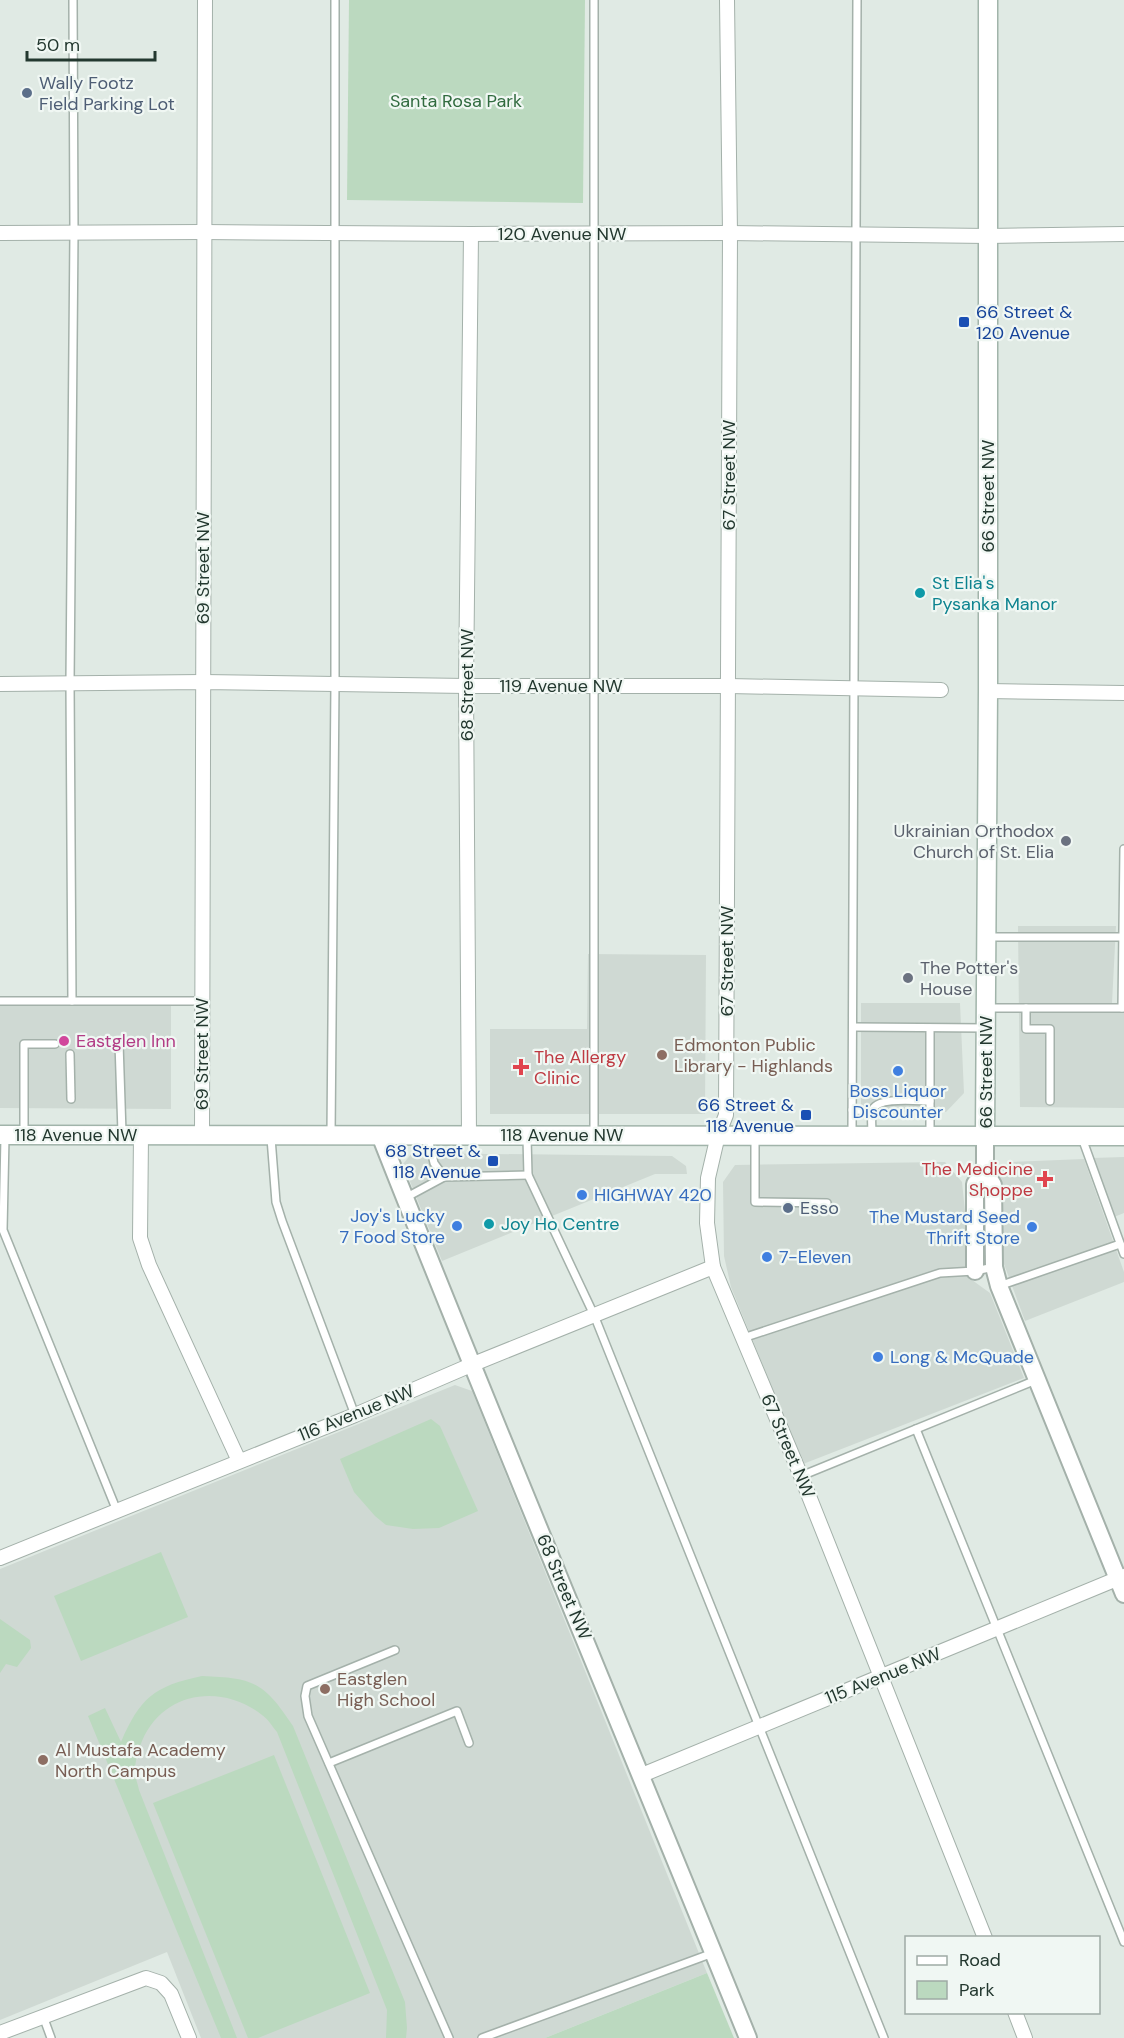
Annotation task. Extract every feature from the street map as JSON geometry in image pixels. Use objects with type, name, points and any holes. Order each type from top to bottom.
[{"type":"main road","name":"66 Street NW","points":[[985,1135],[988,691],[988,0]]},
{"type":"main road","name":"118 Avenue NW","points":[[3,1135],[1124,1136]]},
{"type":"street","name":"69 Street NW","points":[[202,1135],[205,0]]},
{"type":"street","name":"67 Street NW","points":[[727,0],[730,233],[726,1115],[718,1135],[708,1178],[706,1223],[713,1268],[801,1476],[984,1936]]},
{"type":"street","name":"120 Avenue NW","points":[[0,233],[730,233],[988,236],[1124,234]]},
{"type":"street","name":"68 Street NW","points":[[469,1135],[466,686],[471,234]]},
{"type":"street","name":"119 Avenue NW","points":[[0,684],[203,682],[941,690]]},
{"type":"street","points":[[988,691],[1124,693]]},
{"type":"street","points":[[141,1135],[140,1238],[149,1265],[239,1461]]},
{"type":"street","name":"68 Street NW","points":[[380,1135],[471,1365],[642,1775],[748,2038]]},
{"type":"street","name":"66 Street NW","points":[[985,1135],[985,1172],[993,1185],[994,1267],[999,1286],[1122,1583]]},
{"type":"street","name":"66 Street NW","points":[[975,1270],[975,1184],[985,1172]]},
{"type":"street","name":"116 Avenue NW","points":[[0,1558],[713,1268]]},
{"type":"street","name":"115 Avenue NW","points":[[642,1775],[997,1629],[1122,1583]]},
{"type":"street","points":[[0,2033],[146,1978],[160,1983],[171,1994],[189,2038]]},
{"type":"street","points":[[1015,2014],[1025,2038]]},
{"type":"lane","points":[[72,1001],[70,684],[74,232],[73,0]]},
{"type":"lane","points":[[331,1135],[335,684],[335,0]]},
{"type":"lane","points":[[594,0],[594,1135]]},
{"type":"lane","points":[[852,1135],[857,0]]},
{"type":"lane","points":[[986,1008],[1123,1008],[1124,849]]},
{"type":"lane","points":[[987,937],[1123,937]]},
{"type":"lane","points":[[0,1001],[202,1001]]},
{"type":"lane","points":[[1026,1008],[1026,1029],[1050,1029],[1050,1101]]},
{"type":"lane","points":[[853,1027],[986,1028]]},
{"type":"lane","points":[[930,1028],[930,1135]]},
{"type":"lane","points":[[86,1043],[119,1043],[122,1135]]},
{"type":"lane","points":[[24,1135],[24,1044],[55,1044]]},
{"type":"lane","points":[[70,1054],[71,1098]]},
{"type":"lane","points":[[872,1135],[872,1111],[875,1105],[884,1101],[930,1101]]},
{"type":"lane","points":[[852,1110],[872,1111]]},
{"type":"lane","points":[[3,1135],[3,1230],[117,1511]]},
{"type":"lane","points":[[271,1135],[276,1202],[355,1415]]},
{"type":"lane","points":[[427,1135],[434,1163],[444,1178]]},
{"type":"lane","points":[[526,1135],[528,1175],[594,1315],[885,2038]]},
{"type":"lane","points":[[755,1135],[755,1202],[827,1203]]},
{"type":"lane","points":[[1081,1135],[1124,1254]]},
{"type":"lane","points":[[405,1198],[444,1178],[528,1175]]},
{"type":"lane","points":[[999,1286],[1120,1244]]},
{"type":"lane","points":[[743,1338],[940,1273],[994,1267]]},
{"type":"lane","points":[[801,1476],[1036,1380]]},
{"type":"lane","points":[[916,1429],[1124,1942]]},
{"type":"lane","points":[[395,1650],[307,1686],[305,1696],[308,1716],[449,2038]]},
{"type":"lane","points":[[328,1763],[457,1711],[469,1743]]},
{"type":"lane","points":[[482,2038],[714,1952]]},
{"type":"lane","points":[[43,2016],[51,2038]]},
{"type":"shaded area","points":[[1018,926],[1116,926],[1112,1003],[1124,1004],[1124,1108],[1020,1107]]},
{"type":"shaded area","points":[[588,954],[706,955],[705,1114],[490,1114],[490,1029],[587,1029]]},
{"type":"shaded area","points":[[0,1001],[171,1001],[171,1109],[0,1108]]},
{"type":"shaded area","points":[[861,1003],[960,1003],[964,1093],[946,1112],[861,1112]]},
{"type":"shaded area","points":[[412,1153],[672,1156],[686,1166],[687,1174],[655,1174],[442,1261],[403,1164]]},
{"type":"shaded area","points":[[1124,1157],[1124,1213],[1114,1217],[1092,1158]]},
{"type":"shaded area","points":[[1084,1159],[1124,1272],[1124,1282],[1025,1321],[1001,1256],[996,1189],[997,1172],[1011,1162]]},
{"type":"shaded area","points":[[945,1162],[962,1182],[972,1280],[990,1293],[1024,1378],[803,1464],[731,1287],[724,1256],[723,1182],[735,1165]]},
{"type":"shaded area","name":"Eastglen High School","points":[[455,1385],[472,1391],[707,1973],[545,2038],[201,2038],[167,1952],[0,2020],[0,1569]]},
{"type":"green space","name":"Santa Rosa Park","points":[[349,0],[585,0],[583,203],[347,200]]},
{"type":"green space","points":[[431,1419],[440,1426],[478,1511],[439,1528],[413,1529],[386,1525],[354,1492],[340,1459]]},
{"type":"green space","points":[[161,1552],[188,1617],[81,1661],[54,1596]]},
{"type":"green space","points":[[0,1619],[30,1640],[31,1648],[17,1667],[6,1664],[0,1673]]},
{"type":"green space","points":[[202,1676],[234,1678],[256,1685],[274,1700],[293,1726],[405,2002],[406,2038],[386,2038],[387,2010],[277,1732],[264,1717],[246,1705],[212,1696],[195,1697],[179,1702],[164,1711],[152,1724],[142,1741],[137,1756],[135,1776],[237,2038],[221,2038],[88,1716],[105,1708],[121,1742],[142,1704],[151,1696],[172,1684]]},
{"type":"green space","points":[[274,1755],[370,1993],[258,2038],[248,2038],[153,1803]]},
{"type":"green space","points":[[707,1973],[734,2038],[545,2038]]},
{"type":"place","name":"Wally Footz Field Parking Lot","points":[[27,93]]},
{"type":"place","name":"66 Street & 120 Avenue","points":[[964,322]]},
{"type":"place","name":"St Elia's Pysanka Manor","points":[[920,593]]},
{"type":"place","name":"Ukrainian Orthodox Church of St. Elia","points":[[1066,841]]},
{"type":"place","name":"The Potter's House","points":[[908,978]]},
{"type":"place","name":"Eastglen Inn","points":[[64,1041]]},
{"type":"place","name":"Edmonton Public Library - Highlands","points":[[662,1055]]},
{"type":"place","name":"The Allergy Clinic","points":[[521,1067]]},
{"type":"place","name":"Boss Liquor Discounter","points":[[898,1071]]},
{"type":"place","name":"66 Street & 118 Avenue","points":[[806,1115]]},
{"type":"place","name":"68 Street & 118 Avenue","points":[[493,1161]]},
{"type":"place","name":"The Medicine Shoppe","points":[[1045,1179]]},
{"type":"place","name":"HIGHWAY 420","points":[[582,1195]]},
{"type":"place","name":"Esso","points":[[788,1208]]},
{"type":"place","name":"Joy Ho Centre","points":[[489,1224]]},
{"type":"place","name":"Joy's Lucky 7 Food Store","points":[[457,1226]]},
{"type":"place","name":"The Mustard Seed Thrift Store","points":[[1032,1227]]},
{"type":"place","name":"7-Eleven","points":[[767,1257]]},
{"type":"place","name":"Long & McQuade","points":[[878,1357]]},
{"type":"place","name":"Eastglen High School","points":[[325,1689]]},
{"type":"place","name":"Al Mustafa Academy North Campus","points":[[43,1760]]}]
